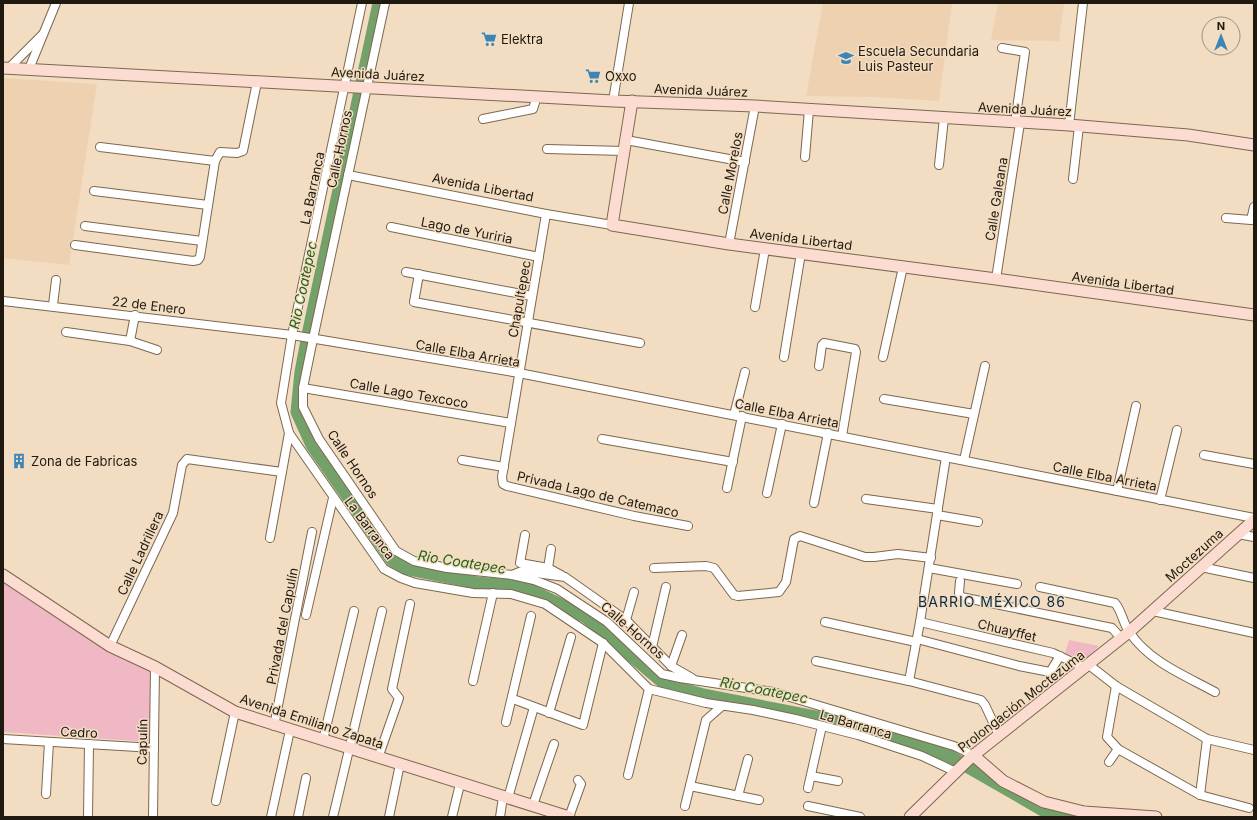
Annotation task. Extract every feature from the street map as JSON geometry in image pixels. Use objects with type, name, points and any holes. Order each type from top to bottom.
[{"type":"street","points":[[28,69],[46,31],[56,3]]},
{"type":"street","name":"La Barranca","points":[[362,3],[349,86],[293,335],[281,403],[289,433],[384,569],[401,578],[415,583],[473,593],[511,594],[545,604],[603,643],[649,689],[722,706],[753,710],[822,726],[922,756],[956,770]]},
{"type":"street","name":"Calle Hornos","points":[[385,3],[365,87],[348,175],[312,338],[304,388],[303,407],[319,439],[396,551],[414,561],[447,568],[512,575],[534,580],[557,589],[607,622],[662,674],[773,692],[954,746],[972,757],[1003,781],[1044,802],[1084,812],[1156,817]]},
{"type":"street","points":[[613,100],[629,3]]},
{"type":"street","points":[[1073,179],[1074,126],[1084,3]]},
{"type":"street","points":[[5,68],[46,31]]},
{"type":"street","name":"Calle Galeana","points":[[996,279],[1018,123],[1026,52],[1002,48]]},
{"type":"street","name":"Avenida Juárez","points":[[5,68],[256,82],[755,106],[1074,126],[1188,135],[1254,145]]},
{"type":"street","points":[[75,245],[193,261],[198,260],[200,257],[215,161],[220,152],[243,151],[256,82]]},
{"type":"street","points":[[483,119],[534,109],[537,96]]},
{"type":"street","points":[[612,225],[632,101]]},
{"type":"street","name":"Calle Morelos","points":[[729,244],[755,106]]},
{"type":"street","points":[[805,157],[809,110]]},
{"type":"street","points":[[939,165],[944,118]]},
{"type":"street","points":[[547,149],[625,146],[744,162]]},
{"type":"street","points":[[100,147],[215,161]]},
{"type":"street","name":"Avenida Libertad","points":[[348,175],[546,214],[729,244],[1254,315]]},
{"type":"street","points":[[94,191],[208,205]]},
{"type":"street","points":[[1226,218],[1251,220],[1254,207]]},
{"type":"street","name":"Chapultepec","points":[[503,484],[504,467],[527,321],[546,214]]},
{"type":"street","points":[[85,226],[202,241]]},
{"type":"street","name":"Lago de Yuriria","points":[[391,227],[539,257]]},
{"type":"street","points":[[755,307],[765,249]]},
{"type":"street","points":[[784,356],[801,253]]},
{"type":"street","points":[[883,358],[903,267]]},
{"type":"street","points":[[406,272],[532,296]]},
{"type":"street","points":[[419,274],[414,302],[527,321],[640,343]]},
{"type":"street","points":[[53,305],[56,280]]},
{"type":"street","name":"22 de Enero","points":[[3,301],[53,305],[312,338]]},
{"type":"street","points":[[130,341],[135,315]]},
{"type":"street","points":[[66,332],[130,341],[158,350]]},
{"type":"street","name":"Calle Elba Arrieta","points":[[312,338],[519,373],[738,415],[1254,519]]},
{"type":"street","points":[[818,366],[822,345],[824,343],[855,349],[856,352],[842,436]]},
{"type":"street","points":[[964,460],[985,366]]},
{"type":"street","points":[[727,488],[733,462],[744,372]]},
{"type":"street","name":"Calle Lago Texcoco","points":[[304,388],[511,422]]},
{"type":"street","points":[[884,399],[974,414]]},
{"type":"street","points":[[1117,491],[1136,406]]},
{"type":"street","points":[[767,493],[782,424]]},
{"type":"street","points":[[1160,500],[1177,430]]},
{"type":"street","points":[[270,538],[289,433]]},
{"type":"street","points":[[814,503],[828,433]]},
{"type":"street","points":[[602,439],[733,462]]},
{"type":"street","points":[[1204,455],[1254,464]]},
{"type":"street","points":[[909,681],[931,558],[946,457]]},
{"type":"street","name":"Calle Ladrillera","points":[[110,646],[173,513],[182,466],[187,459],[282,472]]},
{"type":"street","points":[[462,460],[504,467]]},
{"type":"street","name":"Privada Lago de Catemaco","points":[[503,484],[634,516],[688,526]]},
{"type":"street","points":[[306,615],[333,498]]},
{"type":"street","points":[[866,499],[937,512],[978,522]]},
{"type":"street","name":"Moctezuma","points":[[1154,611],[1254,519]]},
{"type":"street","name":"Privada del Capulín","points":[[274,726],[312,532]]},
{"type":"street","points":[[1238,534],[1254,537]]},
{"type":"street","points":[[525,535],[520,563],[548,568],[565,577],[626,620],[671,666],[695,680]]},
{"type":"street","points":[[654,568],[706,566],[714,568],[734,595],[738,596],[779,592],[786,582],[794,539],[800,536],[865,557],[898,554],[931,558]]},
{"type":"street","points":[[548,568],[551,549]]},
{"type":"street","points":[[1201,567],[1254,578]]},
{"type":"street","points":[[929,568],[1017,584]]},
{"type":"street","points":[[512,575],[522,571],[565,577]]},
{"type":"street","name":"Avenida Emiliano Zapata","points":[[3,575],[110,646],[155,667],[235,712],[274,726],[349,748],[460,784],[533,805],[557,815],[569,817]]},
{"type":"street","points":[[960,581],[959,593],[961,597],[1112,628],[1125,635],[1151,657],[1215,692]]},
{"type":"street","points":[[652,647],[666,587]]},
{"type":"street","points":[[1040,587],[1115,603],[1118,606],[1125,635]]},
{"type":"street","points":[[626,620],[634,592]]},
{"type":"street","points":[[473,681],[493,594]]},
{"type":"street","points":[[378,758],[399,698],[392,689],[410,604]]},
{"type":"street","points":[[333,817],[382,610]]},
{"type":"street","points":[[323,740],[354,611]]},
{"type":"street","points":[[1154,611],[1254,633]]},
{"type":"street","name":"Prolongación Moctezuma","points":[[910,817],[956,770],[1154,611]]},
{"type":"street","points":[[506,722],[531,616]]},
{"type":"street","points":[[825,622],[917,640],[1019,666],[1050,672],[1060,656]]},
{"type":"street","name":"Chuayffet","points":[[920,622],[1053,653],[1087,666],[1116,686],[1207,739],[1254,750]]},
{"type":"street","points":[[671,666],[682,635]]},
{"type":"street","points":[[549,713],[571,637]]},
{"type":"street","points":[[512,699],[583,725],[603,643]]},
{"type":"street","points":[[816,661],[909,681],[981,700],[985,705],[999,735]]},
{"type":"street","name":"Capulín","points":[[153,817],[155,667]]},
{"type":"street","points":[[1116,686],[1107,737],[1118,750],[1200,795],[1249,808]]},
{"type":"street","points":[[628,775],[649,689]]},
{"type":"street","points":[[685,806],[706,720],[722,706]]},
{"type":"street","points":[[500,817],[534,707]]},
{"type":"street","points":[[216,801],[235,712]]},
{"type":"street","points":[[808,788],[822,726]]},
{"type":"street","points":[[271,817],[290,730]]},
{"type":"street","name":"Cedro","points":[[3,739],[154,748]]},
{"type":"street","points":[[1200,795],[1207,739]]},
{"type":"street","points":[[46,794],[49,742]]},
{"type":"street","points":[[88,817],[89,744]]},
{"type":"street","points":[[533,805],[554,744]]},
{"type":"street","points":[[1109,762],[1118,750]]},
{"type":"street","points":[[738,796],[748,759]]},
{"type":"street","points":[[389,817],[400,764]]},
{"type":"street","points":[[811,776],[838,781]]},
{"type":"street","points":[[298,817],[306,778]]},
{"type":"street","points":[[569,817],[581,784],[578,780]]},
{"type":"street","points":[[452,817],[460,784]]},
{"type":"street","points":[[690,786],[759,800]]},
{"type":"street","points":[[808,806],[860,817]]},
{"type":"shaded area","points":[[823,3],[952,3],[939,101],[875,97],[806,96]]},
{"type":"shaded area","name":"Escuela Secundaria Luis Pasteur","points":[[998,3],[1064,3],[1059,41],[991,40]]},
{"type":"shaded area","points":[[3,78],[97,84],[69,265],[3,258]]},
{"type":"shaded area","points":[[3,582],[154,672],[151,742],[3,732]]},
{"type":"shaded area","points":[[1069,640],[1099,646],[1084,661],[1065,653]]},
{"type":"waterway","name":"Rio Coatepec","points":[[379,3],[309,330],[301,372],[297,412],[312,445],[392,560],[408,569],[478,583],[524,587],[586,617],[665,684],[703,695],[877,729],[949,756],[1050,814],[1066,817]]},
{"type":"place","name":"Elektra","points":[[489,39]]},
{"type":"place","name":"Escuela Secundaria Luis Pasteur","points":[[846,58]]},
{"type":"place","name":"Oxxo","points":[[593,76]]},
{"type":"place","name":"Zona de Fabricas","points":[[19,461]]},
{"type":"district","name":"BARRIO MÉXICO 86","points":[[992,602]]}]
